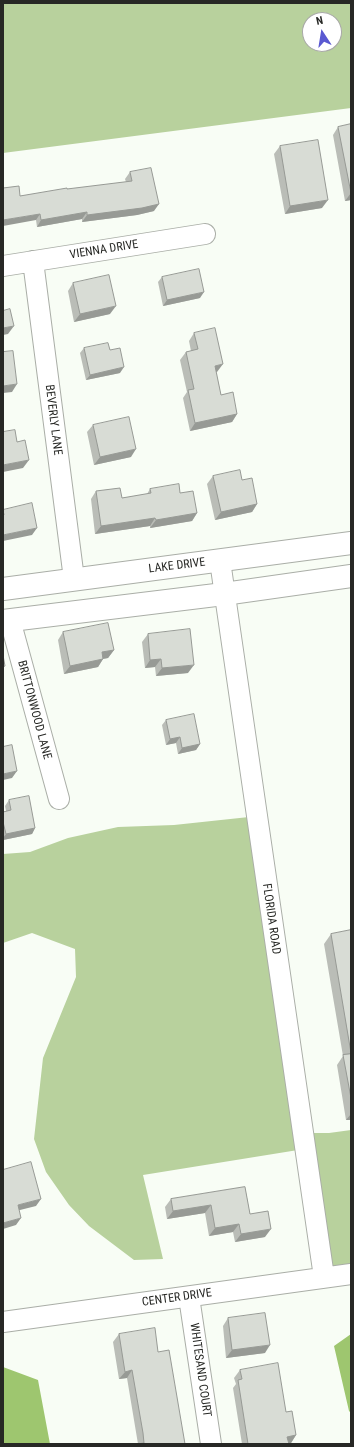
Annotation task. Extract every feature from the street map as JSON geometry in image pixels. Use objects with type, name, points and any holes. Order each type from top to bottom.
[{"type":"main road","name":"LAKE DRIVE","points":[[3,589],[351,543]]},
{"type":"main road","points":[[6,621],[224,594],[351,576]]},
{"type":"street","name":"VIENNA DRIVE","points":[[3,266],[205,234]]},
{"type":"street","name":"BEVERLY LANE","points":[[33,262],[74,579]]},
{"type":"street","name":"FLORIDA ROAD","points":[[220,561],[324,1277]]},
{"type":"street","name":"BRITTONWOOD LANE","points":[[6,621],[59,799]]},
{"type":"street","name":"CENTER DRIVE","points":[[3,1322],[351,1274]]},
{"type":"street","name":"WHITESAND COURT","points":[[189,1297],[211,1444]]},
{"type":"shaded area","points":[[3,3],[351,3],[351,108],[3,153]]},
{"type":"shaded area","points":[[249,817],[298,1150],[143,1175],[163,1259],[134,1260],[89,1226],[69,1205],[46,1172],[34,1139],[43,1058],[76,977],[75,949],[32,933],[3,943],[3,854],[30,852],[68,838],[118,827],[174,825]]},
{"type":"shaded area","points":[[351,1130],[351,1265],[330,1268],[310,1133],[329,1133]]},
{"type":"shaded area","points":[[351,1334],[351,1413],[349,1411],[334,1346]]},
{"type":"shaded area","points":[[3,1367],[38,1380],[50,1444],[3,1444]]},
{"type":"building","points":[[351,124],[351,193],[338,127]]},
{"type":"building","points":[[318,140],[328,200],[290,206],[280,146]]},
{"type":"building","points":[[151,168],[159,204],[142,208],[87,215],[87,212],[41,220],[40,214],[3,220],[3,188],[19,186],[20,196],[67,188],[132,181],[130,172]]},
{"type":"building","points":[[199,269],[204,292],[167,300],[162,277]]},
{"type":"building","points":[[109,275],[116,306],[80,314],[73,283]]},
{"type":"building","points":[[10,309],[14,326],[3,328],[3,311]]},
{"type":"building","points":[[215,328],[223,364],[215,366],[221,395],[233,392],[237,414],[195,423],[188,390],[194,389],[186,352],[198,349],[194,333]]},
{"type":"building","points":[[108,343],[110,350],[120,348],[124,367],[90,375],[84,348]]},
{"type":"building","points":[[13,351],[17,384],[3,386],[3,352]]},
{"type":"building","points":[[129,417],[136,449],[100,457],[93,425]]},
{"type":"building","points":[[15,430],[17,442],[25,440],[29,460],[3,465],[3,432]]},
{"type":"building","points":[[240,470],[242,480],[252,478],[257,504],[221,512],[213,476]]},
{"type":"building","points":[[179,484],[180,493],[193,491],[197,513],[156,520],[155,518],[101,526],[96,491],[120,488],[122,498],[151,493],[150,489]]},
{"type":"building","points":[[32,503],[37,528],[3,535],[3,510]]},
{"type":"building","points":[[108,623],[114,650],[102,652],[103,659],[70,666],[63,632]]},
{"type":"building","points":[[190,629],[194,665],[162,668],[161,659],[150,660],[148,634]]},
{"type":"building","points":[[3,655],[5,666],[3,667]]},
{"type":"building","points":[[194,714],[200,744],[182,748],[180,737],[170,739],[166,720]]},
{"type":"building","points":[[12,745],[17,771],[3,774],[3,747]]},
{"type":"building","points":[[29,796],[35,828],[6,834],[3,822],[3,812],[11,810],[9,800]]},
{"type":"building","points":[[351,930],[351,1053],[331,934]]},
{"type":"building","points":[[351,1054],[351,1098],[343,1055]]},
{"type":"building","points":[[31,1162],[41,1199],[18,1205],[21,1218],[3,1223],[3,1170]]},
{"type":"building","points":[[245,1187],[250,1214],[268,1211],[271,1229],[241,1234],[239,1224],[215,1228],[211,1205],[173,1211],[171,1199]]},
{"type":"building","points":[[265,1313],[270,1345],[232,1350],[228,1318]]},
{"type":"building","points":[[155,1328],[158,1352],[169,1350],[185,1444],[137,1444],[144,1443],[143,1433],[132,1370],[125,1372],[119,1334]]},
{"type":"building","points":[[278,1363],[286,1412],[292,1411],[296,1435],[287,1437],[289,1444],[248,1444],[238,1380],[242,1379],[240,1370]]}]
